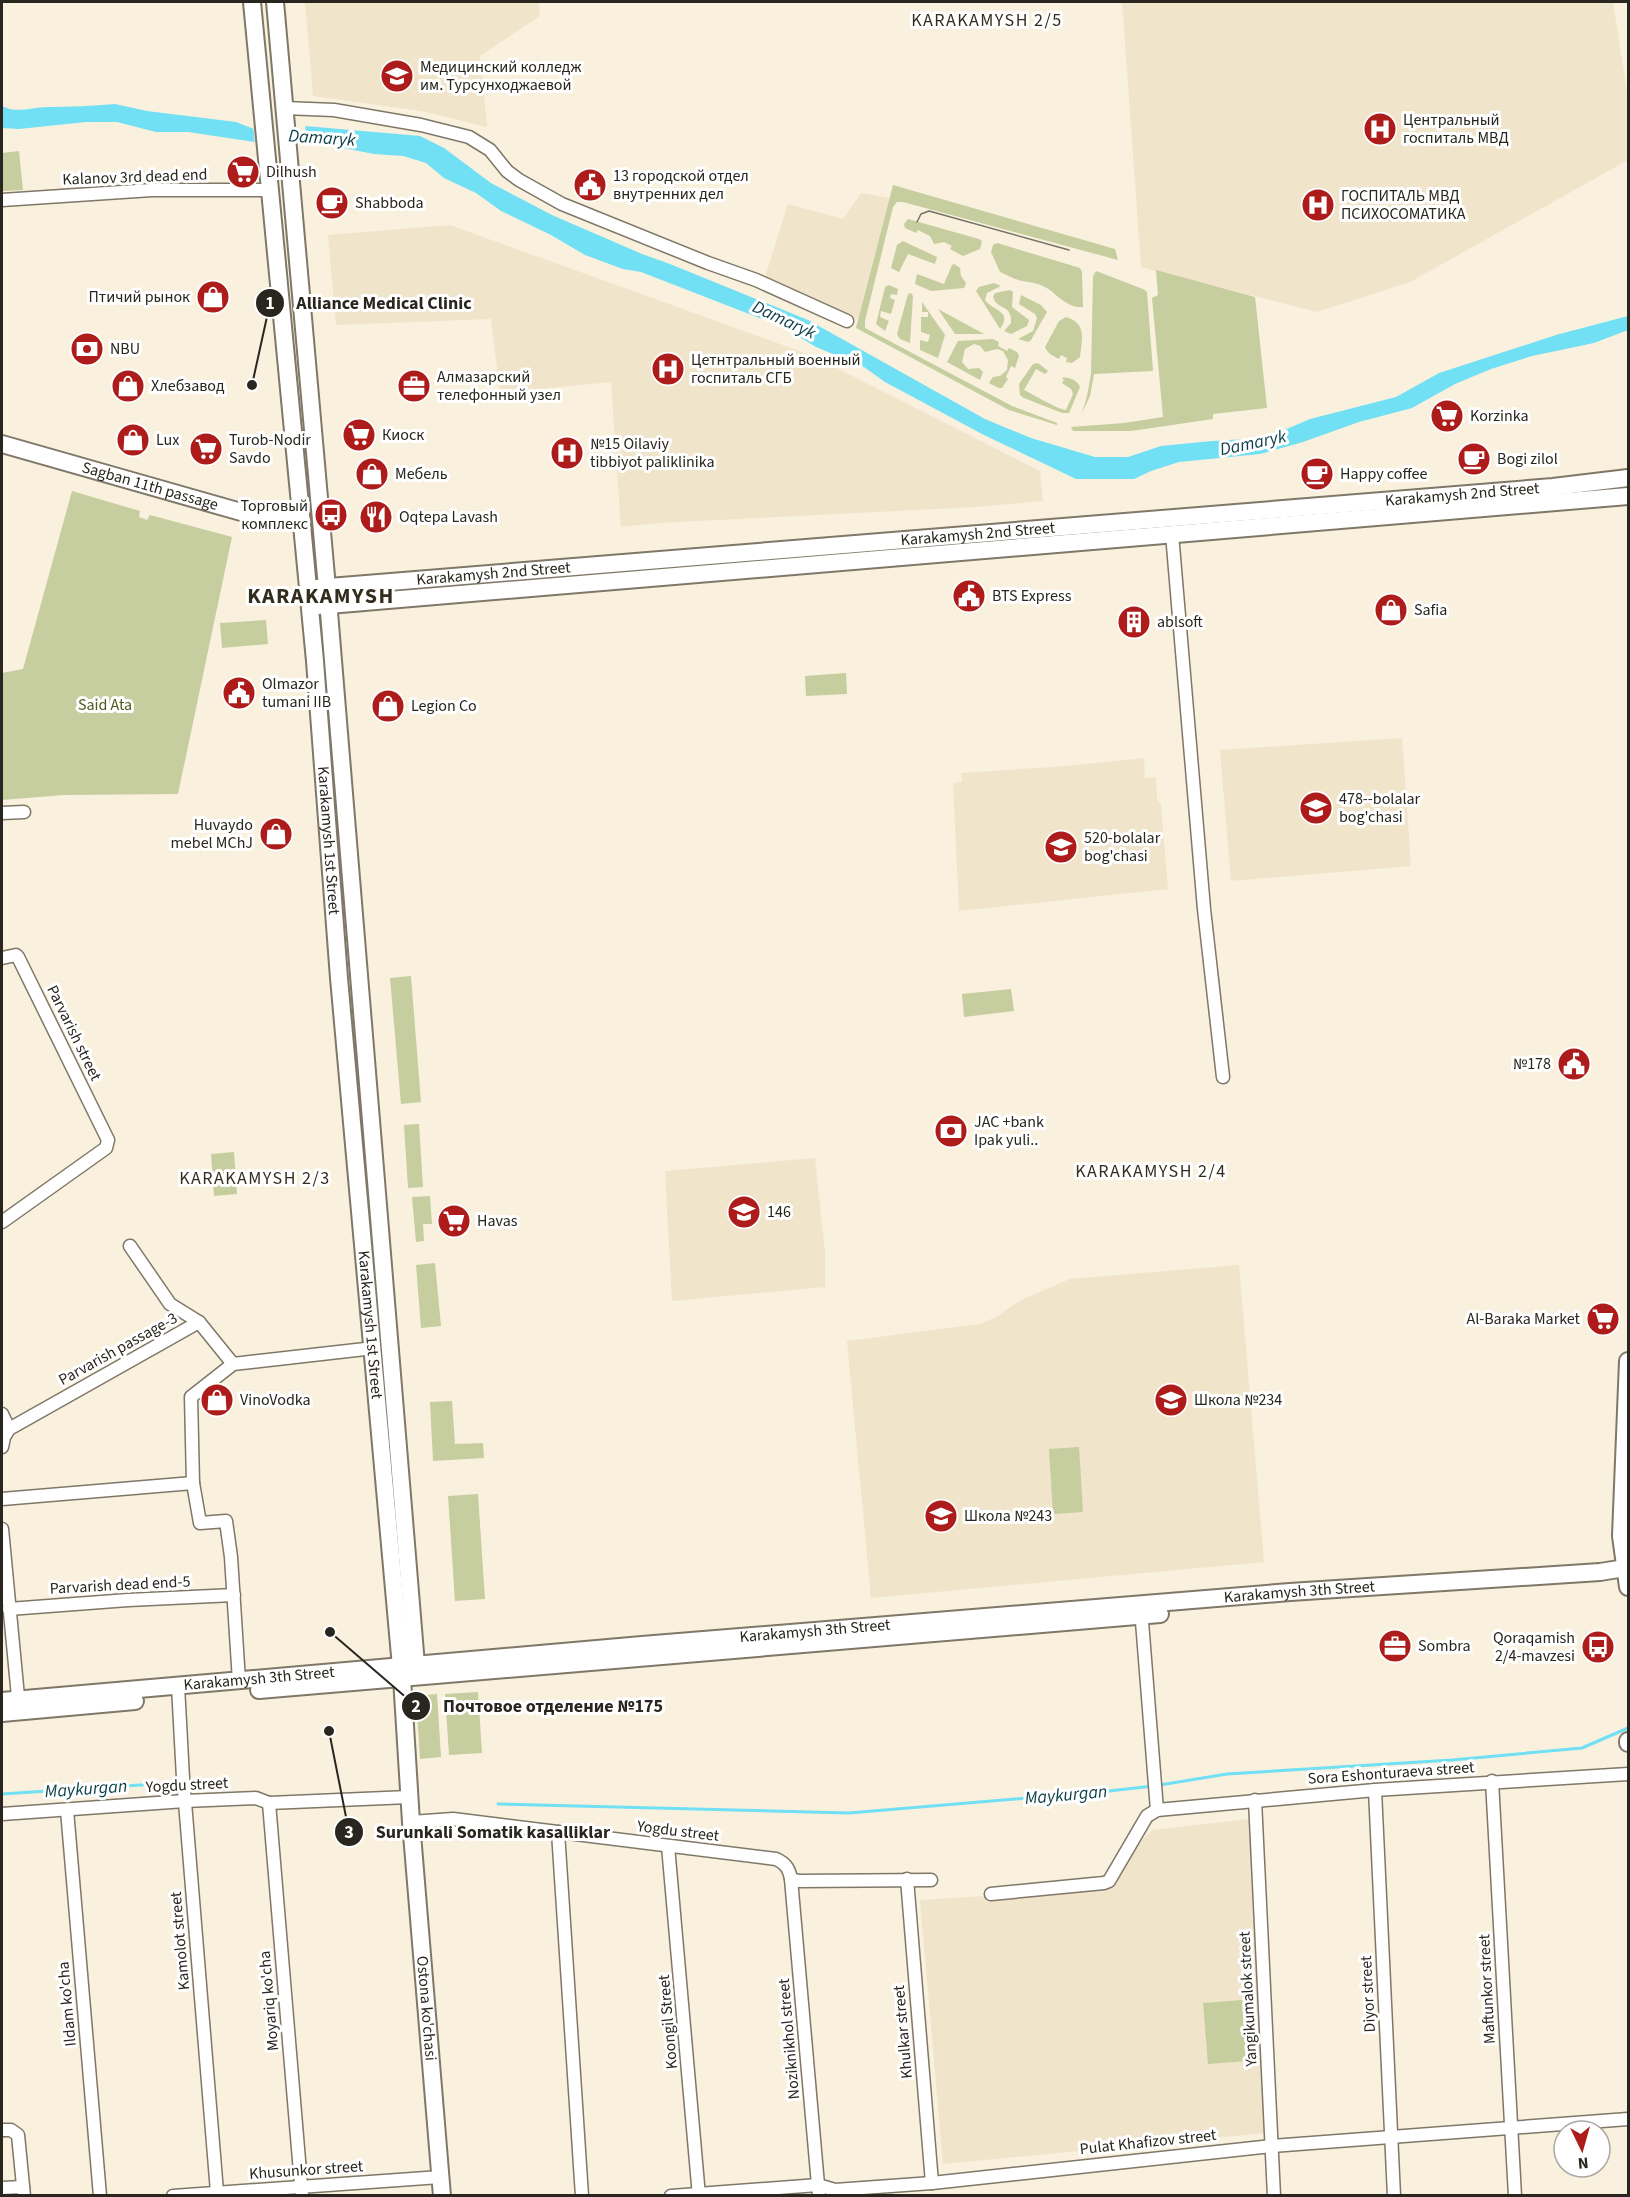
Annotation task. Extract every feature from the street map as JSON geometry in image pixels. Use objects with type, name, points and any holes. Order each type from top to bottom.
[{"type":"main road","name":"Karakamysh 1st Street","points":[[252,2],[310,606],[339,978],[406,1669]]},
{"type":"main road","name":"Karakamysh 1st Street","points":[[274,2],[327,588],[358,975],[406,1669]]},
{"type":"main road","name":"Sagban 11th passage","points":[[2,444],[248,514],[280,521],[302,521]]},
{"type":"main road","name":"Karakamysh 2nd Street","points":[[308,589],[642,570],[1121,530],[1629,478]]},
{"type":"main road","name":"Karakamysh 2nd Street","points":[[1121,530],[1173,534],[1629,496]]},
{"type":"main road","name":"Karakamysh 2nd Street","points":[[310,606],[642,570]]},
{"type":"main road","points":[[339,978],[358,975]]},
{"type":"main road","points":[[1628,1577],[1621,1536],[1629,1361]]},
{"type":"main road","name":"Karakamysh 3th Street","points":[[178,1692],[239,1681],[1141,1610],[1290,1592],[1600,1572],[1628,1577]]},
{"type":"main road","name":"Karakamysh 3th Street","points":[[2,1713],[13,1704],[178,1692],[406,1669]]},
{"type":"main road","name":"Ostona ko'chasi","points":[[406,1669],[409,1797],[442,2196]]},
{"type":"street","points":[[284,110],[296,107],[345,112],[429,126],[469,137],[489,150],[507,171],[519,180],[562,204],[756,280],[847,321]]},
{"type":"street","name":"Kalanov 3rd dead end","points":[[2,200],[152,190],[270,189]]},
{"type":"street","points":[[1173,534],[1204,909],[1223,1077]]},
{"type":"street","points":[[2,813],[24,812]]},
{"type":"street","name":"Parvarish street","points":[[2,958],[16,955],[18,957],[108,1140],[106,1148],[2,1222]]},
{"type":"street","points":[[130,1246],[170,1304],[199,1322]]},
{"type":"street","name":"Parvarish passage-3","points":[[2,1414],[4,1437],[199,1322],[233,1364]]},
{"type":"street","points":[[239,1681],[234,1595],[226,1521],[201,1523],[193,1483],[190,1397],[233,1364],[374,1348]]},
{"type":"street","points":[[2,1499],[193,1483]]},
{"type":"street","points":[[2,1529],[9,1609],[13,1704]]},
{"type":"street","name":"Parvarish dead end-5","points":[[9,1609],[234,1595]]},
{"type":"street","points":[[991,1894],[1109,1881],[1147,1816],[1156,1810],[1141,1610]]},
{"type":"street","name":"Kamolot street","points":[[178,1692],[217,2192]]},
{"type":"street","name":"Sora Eshonturaeva street","points":[[1156,1810],[1492,1781],[1629,1774]]},
{"type":"street","name":"Maftunkor street","points":[[1492,1781],[1515,2196]]},
{"type":"street","name":"Diyor street","points":[[1375,1790],[1394,2196]]},
{"type":"street","name":"Yogdu street","points":[[2,1814],[185,1798],[256,1798],[269,1803],[409,1797]]},
{"type":"street","name":"Yangikumalok street","points":[[1255,1800],[1274,2196]]},
{"type":"street","name":"Moyariq ko'cha","points":[[269,1803],[302,2191]]},
{"type":"street","name":"Ildam ko'cha","points":[[67,1810],[100,2196]]},
{"type":"street","name":"Yogdu street","points":[[411,1822],[453,1819],[776,1859],[787,1867],[791,1879]]},
{"type":"street","points":[[558,1832],[582,2196]]},
{"type":"street","name":"Koongil Street","points":[[668,1846],[699,2195]]},
{"type":"street","points":[[791,1879],[799,1881],[931,1880]]},
{"type":"street","name":"Noziknikhol street","points":[[791,1879],[819,2190]]},
{"type":"street","name":"Khulkar street","points":[[907,1879],[932,2183]]},
{"type":"street","name":"Pulat Khafizov street","points":[[671,2196],[835,2190],[932,2183],[1272,2146],[1629,2119]]},
{"type":"street","points":[[2,2130],[11,2130],[18,2136],[24,2191],[2,2188]]},
{"type":"street","name":"Khusunkor street","points":[[173,2196],[217,2192],[302,2191],[440,2178]]},
{"type":"shaded area","name":"Медицинский колледж им. Турсунходжаевой","points":[[305,2],[539,2],[540,16],[480,56],[487,127],[421,111],[313,96]]},
{"type":"shaded area","name":"Центральный госпиталь МВД","points":[[1122,2],[1613,2],[1628,99],[1628,160],[1410,282],[1317,312],[1141,267]]},
{"type":"shaded area","points":[[861,193],[890,198],[858,319],[764,280],[788,204],[843,219]]},
{"type":"shaded area","name":"Цетнтральный военный госпиталь СГБ","points":[[450,225],[813,356],[1040,471],[1043,501],[976,507],[658,523],[621,527],[611,382],[500,393],[491,319],[336,325],[328,235]]},
{"type":"shaded area","name":"478--bolalar bog'chasi","points":[[1402,738],[1411,866],[1231,881],[1220,750]]},
{"type":"shaded area","name":"520-bolalar bog'chasi","points":[[1144,758],[1145,778],[1156,777],[1157,799],[1161,805],[1168,889],[959,911],[953,783],[962,782],[961,773]]},
{"type":"shaded area","name":"146","points":[[815,1158],[825,1253],[825,1287],[672,1301],[665,1171]]},
{"type":"shaded area","points":[[1239,1265],[1264,1562],[871,1598],[847,1341],[980,1324],[996,1317],[1021,1300],[1070,1279]]},
{"type":"shaded area","points":[[1249,1819],[1266,2133],[943,2164],[920,1900],[1114,1888],[1134,1847],[1153,1830]]},
{"type":"green space","points":[[19,151],[23,190],[2,191],[2,153]]},
{"type":"green space","points":[[893,185],[1115,249],[1118,260],[903,202],[897,202],[893,207],[865,328],[1012,406],[1057,423],[1057,425],[1009,410],[856,328]]},
{"type":"green space","points":[[908,219],[979,239],[982,241],[980,249],[963,256],[950,249],[952,246],[944,242],[934,244],[930,236],[918,230],[916,233],[905,228],[904,224]]},
{"type":"green space","points":[[903,241],[937,257],[935,264],[908,254],[899,272],[891,268],[897,245]]},
{"type":"green space","points":[[997,243],[1080,268],[1083,307],[1069,304],[1044,286],[1000,272],[991,252],[993,245]]},
{"type":"green space","points":[[954,264],[960,268],[961,276],[966,283],[964,288],[931,291],[915,284],[917,274],[944,284]]},
{"type":"green space","points":[[1156,270],[1255,297],[1267,408],[1213,414],[1213,419],[1131,431],[1073,431],[1071,427],[1163,417],[1152,298],[1158,295]]},
{"type":"green space","points":[[1096,271],[1147,292],[1153,371],[1094,374],[1090,396],[1082,413],[1091,374],[1093,276]]},
{"type":"green space","points":[[994,283],[1001,286],[987,293],[985,300],[1003,315],[1000,329],[976,291],[979,287]]},
{"type":"green space","points":[[889,285],[898,289],[897,295],[891,294],[890,298],[895,300],[891,314],[881,311],[880,317],[889,321],[885,331],[876,324],[885,287]]},
{"type":"green space","points":[[1010,290],[1013,292],[1012,307],[1029,320],[1027,326],[1011,334],[1004,331],[1011,323],[1009,312],[993,297],[995,293]]},
{"type":"green space","points":[[911,293],[913,296],[910,343],[900,339],[897,334],[908,294]]},
{"type":"green space","points":[[1021,295],[1041,305],[1047,312],[1028,342],[1018,339],[1033,331],[1037,318],[1035,314],[1019,304]]},
{"type":"green space","points":[[922,302],[945,335],[938,358],[920,350],[920,340],[928,342],[930,335],[921,332],[921,317],[928,317],[928,312],[922,312]]},
{"type":"green space","points":[[938,309],[984,334],[955,334]]},
{"type":"green space","points":[[1066,317],[1077,323],[1082,332],[1080,357],[1072,363],[1066,362],[1067,358],[1061,355],[1059,359],[1052,355],[1045,347],[1059,321]]},
{"type":"green space","points":[[993,339],[999,342],[998,346],[1007,351],[1009,348],[1017,352],[1019,356],[1015,368],[1011,366],[1006,377],[1008,379],[1002,388],[989,383],[993,377],[1000,376],[1007,370],[1008,360],[1003,351],[997,349],[985,352],[980,346],[974,344],[965,349],[962,362],[968,369],[979,368],[983,372],[980,380],[947,362],[958,341]]},
{"type":"green space","points":[[1038,363],[1048,371],[1045,374],[1036,369],[1024,390],[1051,405],[1066,410],[1073,394],[1071,389],[1062,383],[1064,380],[1062,378],[1072,380],[1080,387],[1069,413],[1062,413],[1020,395],[1019,384],[1033,364]]},
{"type":"green space","name":"Said Ata","points":[[72,491],[140,511],[139,517],[147,520],[150,515],[232,537],[178,794],[63,795],[2,800],[2,673],[23,669]]},
{"type":"green space","points":[[266,620],[268,644],[222,648],[220,623]]},
{"type":"green space","points":[[324,642],[344,903],[341,906],[320,648]]},
{"type":"green space","points":[[846,673],[847,694],[806,696],[805,676]]},
{"type":"green space","points":[[411,976],[421,1102],[401,1104],[390,978]]},
{"type":"green space","points":[[1011,989],[1014,1011],[964,1017],[962,994]]},
{"type":"green space","points":[[353,990],[409,1647],[404,1647],[348,991]]},
{"type":"green space","points":[[419,1124],[423,1187],[408,1188],[404,1125]]},
{"type":"green space","points":[[234,1152],[237,1194],[214,1196],[211,1154]]},
{"type":"green space","points":[[430,1196],[432,1224],[423,1224],[424,1241],[416,1242],[412,1197]]},
{"type":"green space","points":[[435,1263],[441,1326],[421,1328],[416,1265]]},
{"type":"green space","points":[[452,1401],[455,1444],[483,1443],[484,1458],[433,1461],[430,1402]]},
{"type":"green space","points":[[1079,1447],[1083,1512],[1053,1514],[1049,1449]]},
{"type":"green space","points":[[478,1494],[485,1599],[455,1601],[448,1496]]},
{"type":"green space","points":[[478,1692],[482,1753],[449,1755],[445,1694]]},
{"type":"green space","points":[[437,1694],[441,1757],[420,1759],[416,1696]]},
{"type":"green space","points":[[1242,2000],[1247,2061],[1208,2064],[1203,2003]]},
{"type":"water","name":"Damaryk","points":[[115,104],[147,111],[236,122],[254,129],[305,126],[420,136],[444,148],[491,183],[552,215],[642,254],[808,320],[985,419],[1031,438],[1095,457],[1128,457],[1161,446],[1266,438],[1310,419],[1396,397],[1439,373],[1556,335],[1628,316],[1628,330],[1594,343],[1532,356],[1491,369],[1455,384],[1412,408],[1359,422],[1303,442],[1260,454],[1179,462],[1134,479],[1076,479],[982,434],[885,382],[864,367],[816,347],[783,327],[641,272],[623,269],[585,255],[551,235],[501,211],[476,193],[444,178],[426,163],[403,156],[374,154],[307,143],[255,142],[188,132],[156,132],[117,122],[86,122],[19,129],[2,128],[2,106],[19,110]]},
{"type":"pier","points":[[305,123],[307,146],[255,145],[253,125]]},
{"type":"waterway","name":"Maykurgan","points":[[1160,1785],[1227,1774],[1452,1760],[1582,1748],[1628,1728]]},
{"type":"waterway","name":"Maykurgan","points":[[2,1794],[171,1783]]},
{"type":"waterway","name":"Maykurgan","points":[[498,1804],[849,1813],[1153,1786]]},
{"type":"tram line","points":[[917,222],[921,214],[929,211],[1069,250]]},
{"type":"place","name":"Медицинский колледж им. Турсунходжаевой","points":[[397,76]]},
{"type":"place","name":"Центральный госпиталь МВД","points":[[1380,129]]},
{"type":"place","name":"Dilhush","points":[[243,172]]},
{"type":"place","name":"13 городской отдел внутренних дел","points":[[590,185]]},
{"type":"place","name":"Shabboda","points":[[332,203]]},
{"type":"place","name":"ГОСПИТАЛЬ МВД ПСИХОСОМАТИКА","points":[[1318,205]]},
{"type":"place","name":"Птичий рынок","points":[[213,297]]},
{"type":"place","name":"NBU","points":[[87,349]]},
{"type":"place","name":"Цетнтральный военный госпиталь СГБ","points":[[668,369]]},
{"type":"place","name":"Alliance Medical Clinic","points":[[252,385]]},
{"type":"place","name":"Хлебзавод","points":[[128,386]]},
{"type":"place","name":"Алмазарский телефонный узел","points":[[414,386]]},
{"type":"place","name":"Korzinka","points":[[1447,416]]},
{"type":"place","name":"Киоск","points":[[359,435]]},
{"type":"place","name":"Lux","points":[[133,440]]},
{"type":"place","name":"Turob-Nodir Savdo","points":[[206,449]]},
{"type":"place","name":"№15 Oilaviy tibbiyot paliklinika","points":[[567,453]]},
{"type":"place","name":"Bogi zilol","points":[[1474,459]]},
{"type":"place","name":"Мебель","points":[[372,474]]},
{"type":"place","name":"Happy coffee","points":[[1317,474]]},
{"type":"place","name":"Торговый комплекс","points":[[331,515]]},
{"type":"place","name":"Oqtepa Lavash","points":[[376,517]]},
{"type":"place","name":"BTS Express","points":[[969,596]]},
{"type":"place","name":"Safia","points":[[1391,610]]},
{"type":"place","name":"ablsoft","points":[[1134,622]]},
{"type":"place","name":"Olmazor tumani IIB","points":[[239,693]]},
{"type":"place","name":"Legion Co","points":[[388,706]]},
{"type":"place","name":"478--bolalar bog'chasi","points":[[1316,808]]},
{"type":"place","name":"Huvaydo mebel MChJ","points":[[276,834]]},
{"type":"place","name":"520-bolalar bog'chasi","points":[[1061,847]]},
{"type":"place","name":"№178","points":[[1574,1064]]},
{"type":"place","name":"JAC +bank Ipak yuli..","points":[[951,1131]]},
{"type":"place","name":"146","points":[[744,1212]]},
{"type":"place","name":"Havas","points":[[454,1221]]},
{"type":"place","name":"Al-Baraka Market","points":[[1603,1319]]},
{"type":"place","name":"VinoVodka","points":[[217,1400]]},
{"type":"place","name":"Школа №234","points":[[1171,1400]]},
{"type":"place","name":"Школа №243","points":[[941,1516]]},
{"type":"place","name":"Почтовое отделение №175","points":[[330,1632]]},
{"type":"place","name":"Sombra","points":[[1395,1646]]},
{"type":"place","name":"Qoraqamish 2/4-mavzesi","points":[[1598,1647]]},
{"type":"place","name":"Surunkali Somatik kasalliklar","points":[[329,1731]]},
{"type":"district","name":"KARAKAMYSH 2/5","points":[[987,20]]},
{"type":"district","name":"KARAKAMYSH","points":[[321,596]]},
{"type":"district","name":"KARAKAMYSH 2/4","points":[[1151,1171]]},
{"type":"district","name":"KARAKAMYSH 2/3","points":[[255,1178]]}]
